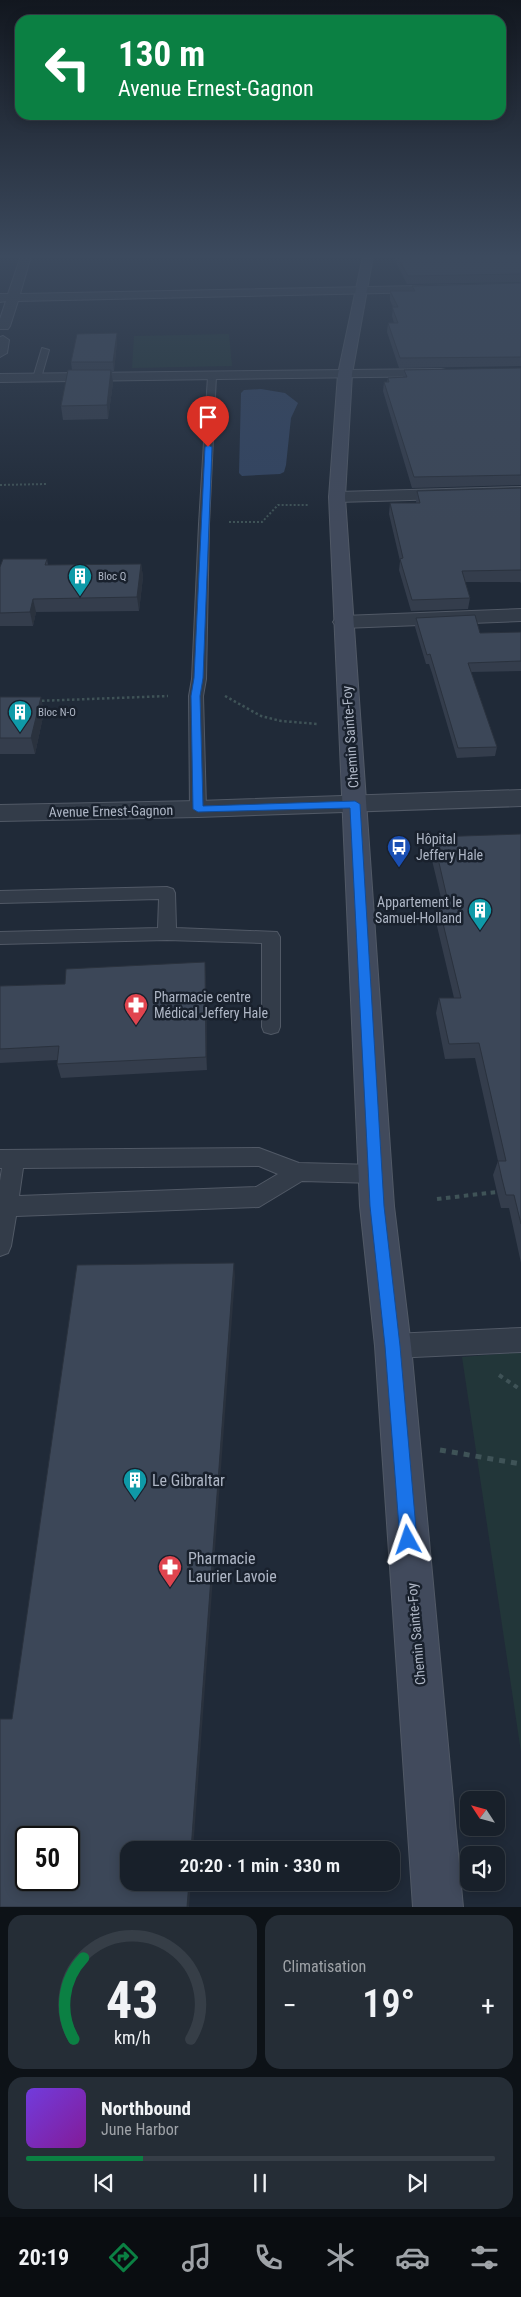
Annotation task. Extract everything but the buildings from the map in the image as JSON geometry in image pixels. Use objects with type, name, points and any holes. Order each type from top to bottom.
[{"type":"main road","name":"Chemin Sainte-Foy","points":[[350,345],[346,374],[337,497],[343,622],[375,1174],[393,1346],[438,1907]]},
{"type":"street","points":[[0,378],[455,373]]},
{"type":"street","points":[[337,497],[521,492]]},
{"type":"street","points":[[343,622],[521,615]]},
{"type":"street","name":"Avenue Ernest-Gagnon","points":[[0,813],[198,809],[521,798]]},
{"type":"lane","points":[[37,378],[46,350]]},
{"type":"lane","points":[[198,809],[196,696],[212,376]]},
{"type":"lane","points":[[0,897],[167,893],[167,934]]},
{"type":"lane","points":[[0,938],[167,934],[271,937],[270,1027]]},
{"type":"lane","points":[[0,1246],[7,1159],[258,1157],[299,1172],[375,1174]]},
{"type":"lane","points":[[4,1206],[259,1197],[299,1172]]},
{"type":"lane","points":[[393,1346],[521,1340]]},
{"type":"path","points":[[0,485],[47,484]]},
{"type":"path","points":[[204,524],[262,522],[278,505],[314,505]]},
{"type":"path","points":[[436,1199],[497,1192]]},
{"type":"path","points":[[400,1444],[521,1464]]},
{"type":"green space","points":[[133,345],[230,345],[232,366],[132,368]]},
{"type":"green space","points":[[521,1352],[521,1752],[462,1357]]},
{"type":"water","points":[[261,389],[285,393],[298,403],[291,418],[286,465],[284,472],[280,474],[242,476],[239,473],[241,393],[244,390]]},
{"type":"place","name":"Bloc Q","points":[[80,597]]},
{"type":"place","name":"Bloc N-O","points":[[20,733]]},
{"type":"place","name":"Hôpital Jeffery Hale","points":[[399,868]]},
{"type":"place","name":"Appartement le Samuel-Holland","points":[[480,931]]},
{"type":"place","name":"Pharmacie centre Médical Jeffery Hale","points":[[136,1026]]},
{"type":"place","name":"Le Gibraltar","points":[[135,1501]]},
{"type":"place","name":"Pharmacie Laurier Lavoie","points":[[170,1588]]},
{"type":"route","points":[[208,447],[196,696],[198,809],[355,804],[377,1206],[393,1346],[408,1540]]}]
